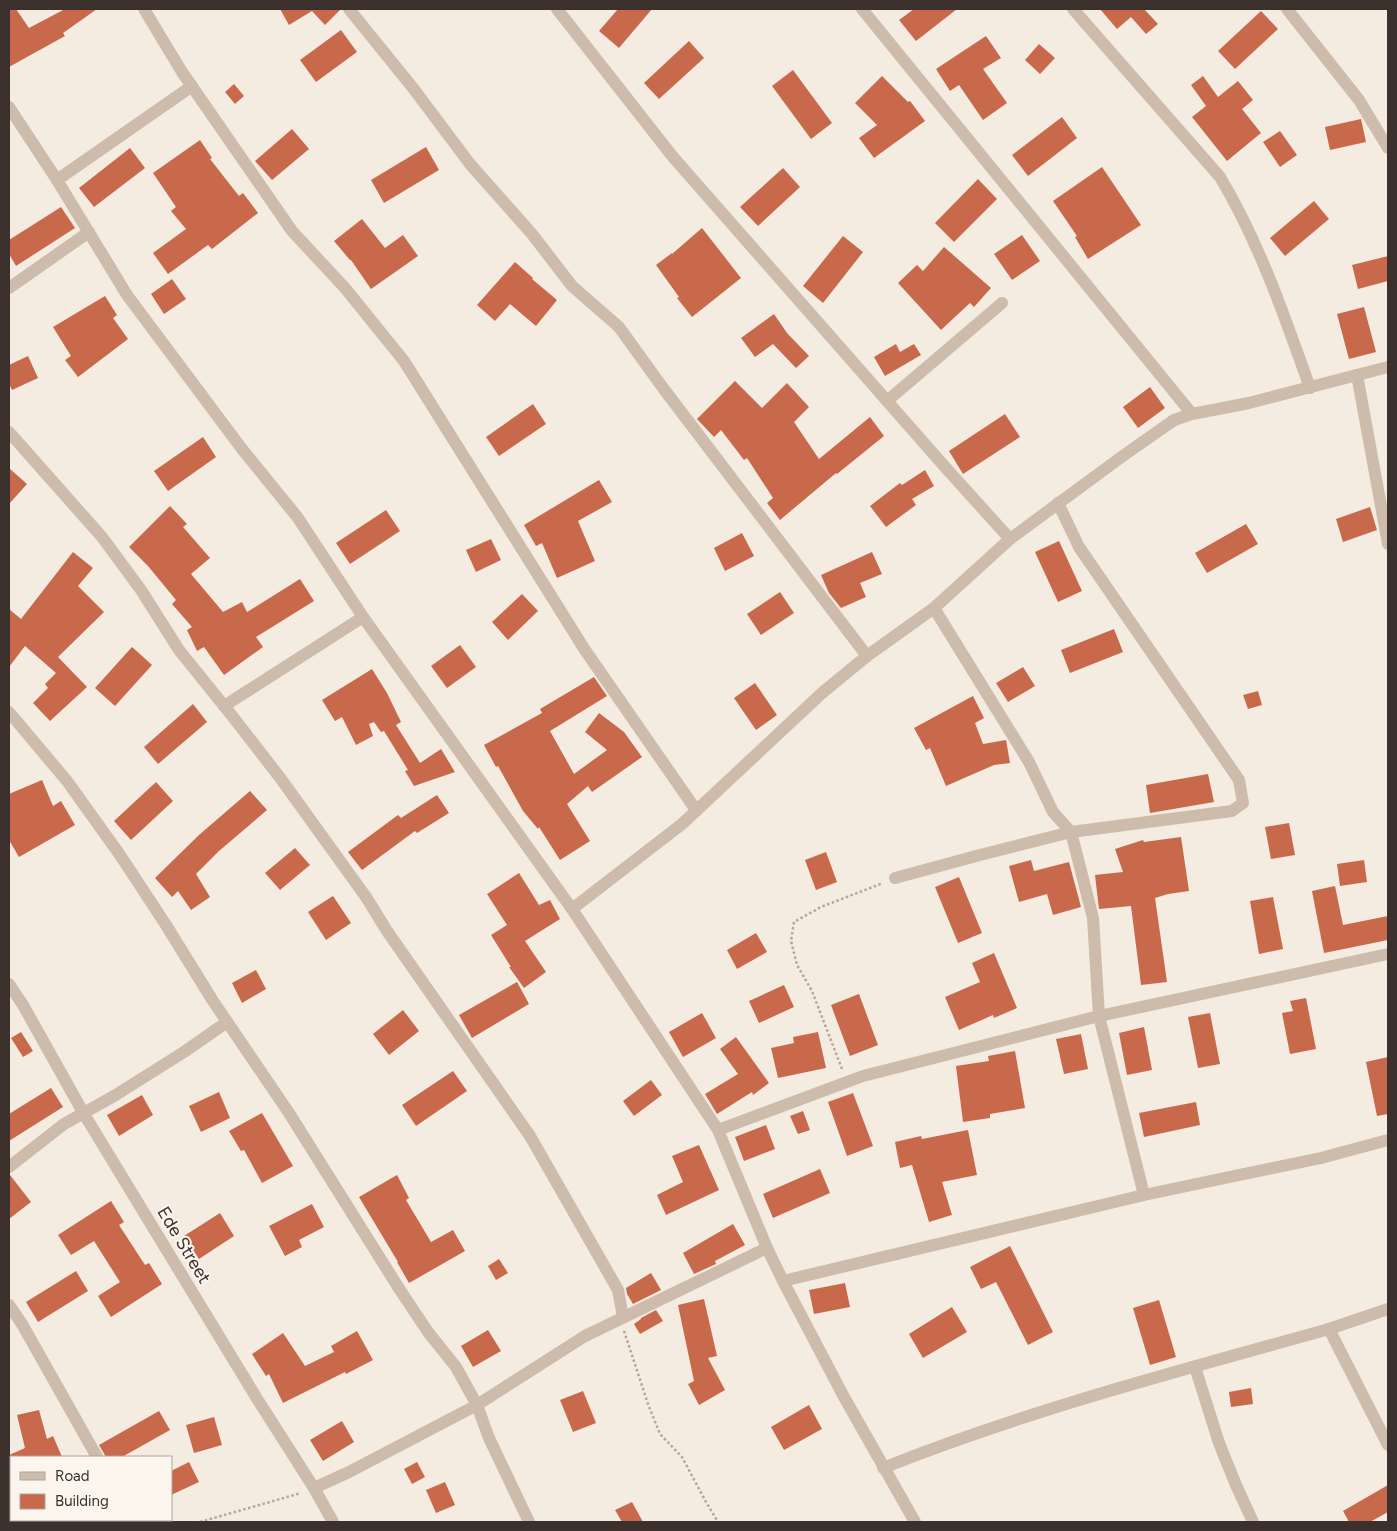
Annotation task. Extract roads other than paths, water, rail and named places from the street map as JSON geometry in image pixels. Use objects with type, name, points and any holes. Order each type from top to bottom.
[{"type":"street","points":[[144,9],[192,86],[292,231],[345,288],[404,361],[585,650],[696,810]]},
{"type":"street","points":[[349,9],[413,88],[470,164],[532,234],[572,286],[619,327],[662,388],[867,656]]},
{"type":"street","points":[[557,9],[674,157],[1010,539]]},
{"type":"street","points":[[862,9],[1192,414]]},
{"type":"street","points":[[1073,9],[1220,178],[1242,216],[1286,318],[1310,388]]},
{"type":"street","points":[[1287,9],[1359,100],[1388,148]]},
{"type":"street","points":[[57,180],[192,86]]},
{"type":"street","points":[[9,107],[57,180],[127,295],[242,449],[298,518],[363,617],[572,909],[718,1130],[767,1248],[783,1281],[883,1468],[915,1522]]},
{"type":"street","points":[[9,288],[89,232]]},
{"type":"street","points":[[887,401],[1002,303]]},
{"type":"street","points":[[572,909],[682,824],[822,693],[867,656],[934,608],[1010,539],[1174,420],[1192,414],[1249,403],[1310,388],[1388,367]]},
{"type":"street","points":[[1357,376],[1388,544]]},
{"type":"street","points":[[11,440],[102,536],[179,650],[281,779],[366,897],[387,931],[530,1136],[618,1290],[623,1317]]},
{"type":"street","points":[[895,878],[1071,832],[1232,811],[1243,803],[1239,780],[1079,547],[1058,503]]},
{"type":"street","points":[[934,608],[1029,762],[1053,812],[1071,832],[1093,918],[1099,1016],[1144,1195]]},
{"type":"street","points":[[224,706],[363,617]]},
{"type":"street","points":[[9,712],[67,781],[120,855],[227,1022],[289,1113],[428,1332],[456,1367],[477,1405],[489,1438],[529,1522]]},
{"type":"street","points":[[718,1130],[863,1076],[1099,1016],[1388,954]]},
{"type":"street","name":"Ede Street","points":[[9,984],[23,1005],[84,1114],[333,1522]]},
{"type":"street","points":[[9,1167],[64,1124],[84,1114],[184,1052],[227,1022]]},
{"type":"street","points":[[783,1281],[1144,1195],[1322,1158],[1388,1140]]},
{"type":"street","points":[[314,1488],[349,1472],[477,1405],[585,1336],[767,1248]]},
{"type":"street","points":[[9,1305],[22,1324],[96,1456]]},
{"type":"street","points":[[883,1468],[1030,1415],[1329,1329],[1388,1309]]},
{"type":"street","points":[[1329,1329],[1388,1445]]},
{"type":"street","points":[[1195,1367],[1219,1443],[1253,1522]]}]
